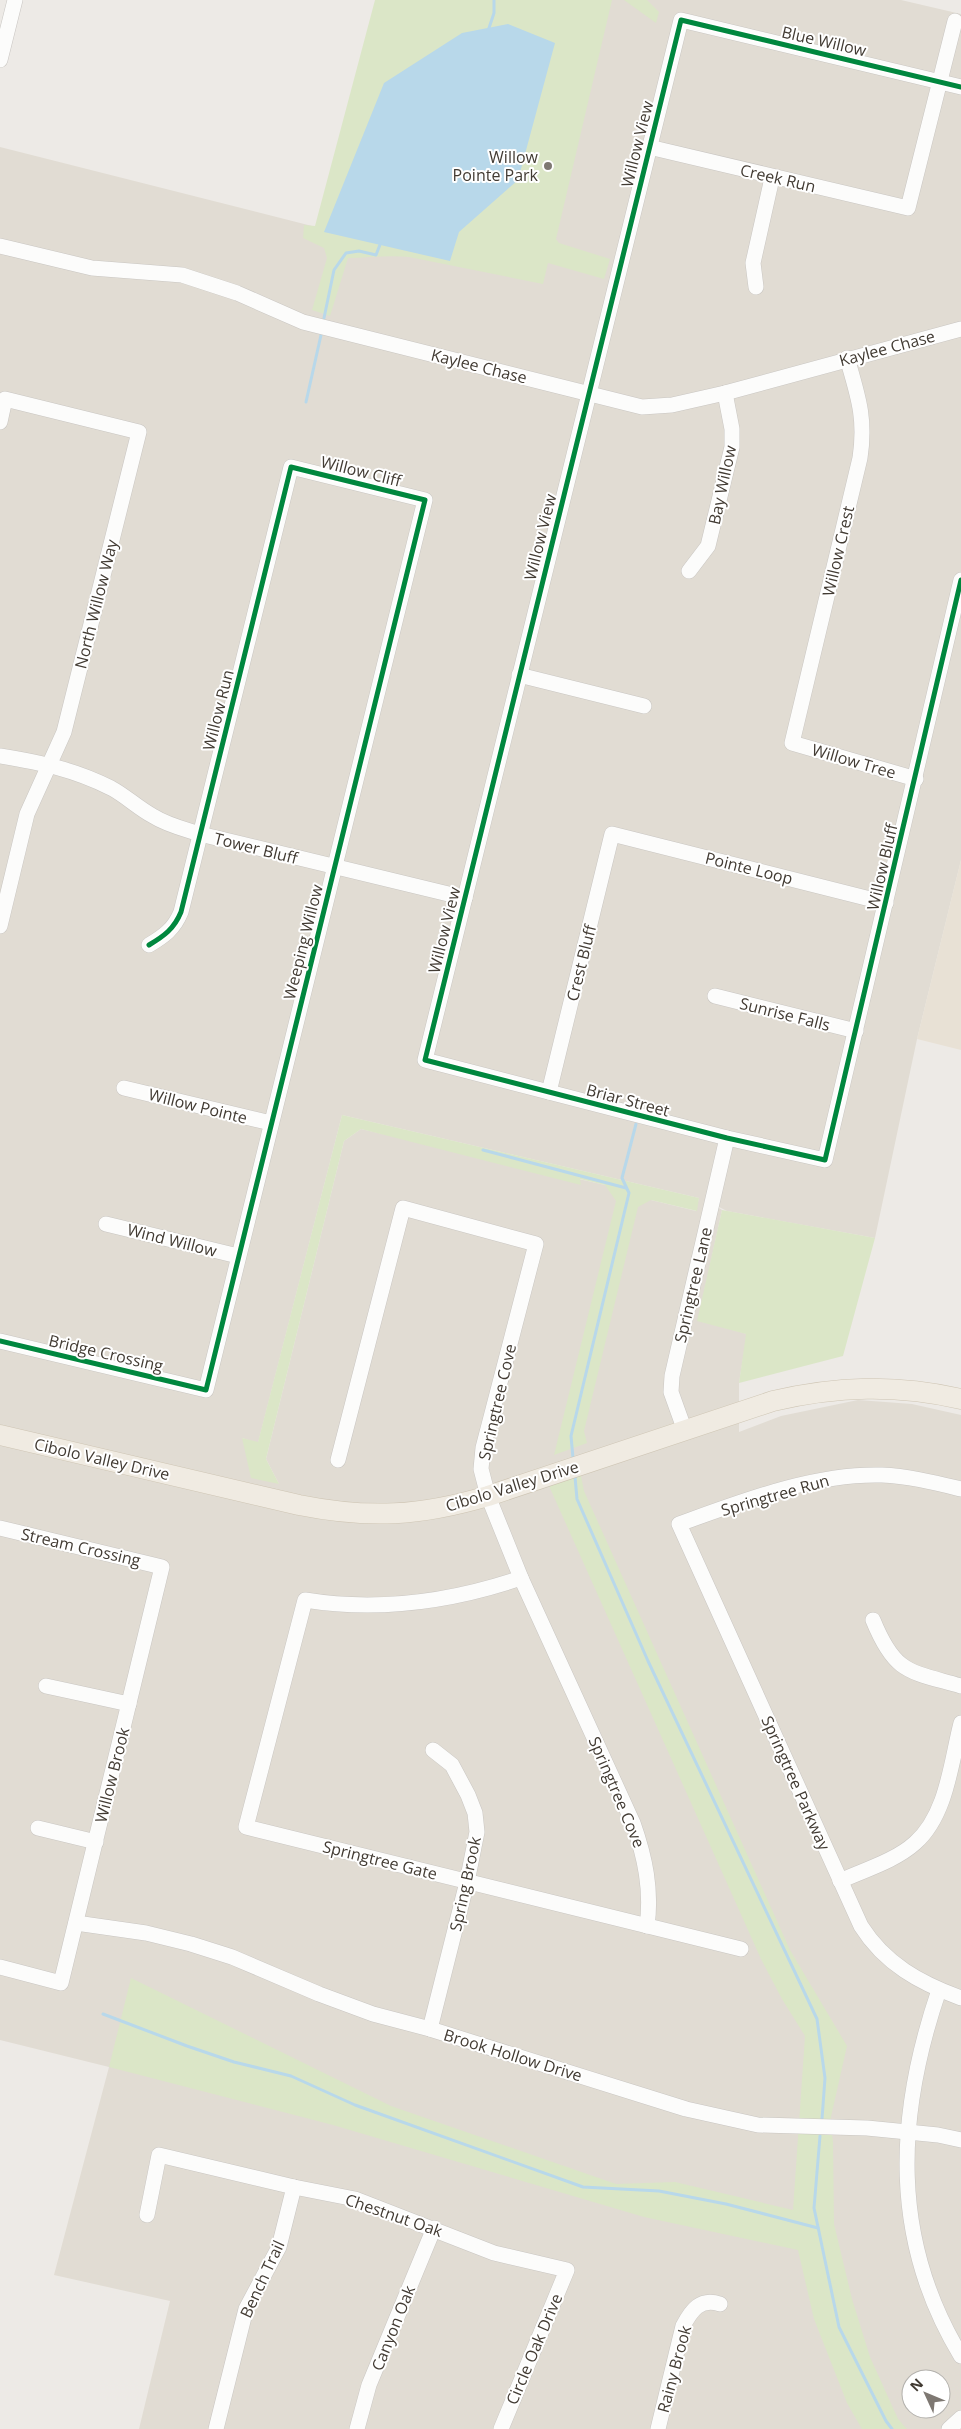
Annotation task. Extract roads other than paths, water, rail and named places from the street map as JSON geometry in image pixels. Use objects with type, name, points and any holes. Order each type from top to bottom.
[{"type":"main road","name":"Cibolo Valley Drive","points":[[0,1435],[335,1512],[383,1515],[448,1508],[773,1401],[833,1390],[894,1388],[961,1400]]},
{"type":"street","points":[[0,60],[15,0]]},
{"type":"street","name":"Blue Willow","points":[[681,20],[961,87]]},
{"type":"street","name":"Willow View","points":[[425,1060],[648,147],[681,20]]},
{"type":"street","points":[[940,82],[955,21]]},
{"type":"street","name":"Creek Run","points":[[648,147],[772,178],[908,208],[940,82]]},
{"type":"street","points":[[756,287],[753,263],[772,178]]},
{"type":"street","name":"Kaylee Chase","points":[[0,246],[92,268],[182,275],[238,293],[303,322],[642,407],[658,408],[725,393],[847,358],[961,329]]},
{"type":"street","name":"Willow Crest","points":[[792,743],[860,458],[864,433],[862,410],[847,358]]},
{"type":"street","name":"Bay Willow","points":[[689,571],[708,546],[732,446],[732,429],[725,393]]},
{"type":"street","name":"North Willow Way","points":[[0,422],[5,399],[139,432],[64,732],[27,814],[3,897],[0,926]]},
{"type":"street","name":"Willow Cliff","points":[[291,467],[424,500]]},
{"type":"street","name":"Willow Run","points":[[149,945],[168,934],[177,923],[291,467]]},
{"type":"street","name":"Weeping Willow","points":[[206,1390],[424,500]]},
{"type":"street","name":"Willow Bluff","points":[[825,1160],[916,779],[961,580]]},
{"type":"street","points":[[519,674],[644,706]]},
{"type":"street","name":"Willow Tree","points":[[792,743],[916,779]]},
{"type":"street","name":"Tower Bluff","points":[[0,756],[51,764],[112,789],[168,824],[200,834],[465,898]]},
{"type":"street","name":"Pointe Loop","points":[[612,834],[886,903]]},
{"type":"street","name":"Crest Bluff","points":[[549,1092],[612,834]]},
{"type":"street","name":"Sunrise Falls","points":[[714,996],[856,1032]]},
{"type":"street","name":"Briar Street","points":[[425,1060],[727,1138],[825,1160]]},
{"type":"street","name":"Willow Pointe","points":[[124,1088],[271,1123]]},
{"type":"street","name":"Springtree Lane","points":[[685,1430],[671,1392],[672,1376],[727,1138]]},
{"type":"street","name":"Springtree Cove","points":[[338,1460],[403,1208],[536,1244],[483,1448],[481,1469],[488,1496],[521,1578],[633,1823],[642,1848],[649,1886],[650,1907],[647,1926]]},
{"type":"street","name":"Wind Willow","points":[[106,1224],[238,1256]]},
{"type":"street","name":"Bridge Crossing","points":[[0,1341],[206,1390]]},
{"type":"street","name":"Springtree Run","points":[[679,1524],[804,1484],[834,1477],[898,1476],[961,1490]]},
{"type":"street","name":"Springtree Parkway","points":[[679,1524],[840,1882],[870,1940],[892,1962],[923,1984],[961,1998]]},
{"type":"street","name":"Stream Crossing","points":[[0,1528],[162,1567]]},
{"type":"street","name":"Willow Brook","points":[[0,1967],[61,1983],[162,1567]]},
{"type":"street","name":"Springtree Gate","points":[[521,1578],[481,1591],[442,1600],[402,1604],[330,1604],[304,1600],[246,1827],[741,1949]]},
{"type":"street","points":[[873,1620],[887,1650],[899,1664],[917,1674],[961,1686]]},
{"type":"street","points":[[46,1686],[129,1704]]},
{"type":"street","points":[[840,1882],[903,1852],[928,1830],[945,1787],[961,1723]]},
{"type":"street","name":"Spring Brook","points":[[430,2029],[467,1882],[477,1832],[475,1813],[452,1765],[434,1750]]},
{"type":"street","points":[[38,1828],[96,1842]]},
{"type":"street","name":"Brook Hollow Drive","points":[[76,1923],[146,1933],[191,1944],[232,1957],[319,1994],[373,2014],[430,2029],[686,2109],[731,2120],[781,2127],[867,2128],[961,2140]]},
{"type":"street","points":[[939,1990],[924,2037],[908,2132],[907,2199],[917,2251],[933,2302],[961,2356]]},
{"type":"street","name":"Chestnut Oak","points":[[147,2214],[159,2154],[294,2187],[355,2198],[494,2252],[567,2270]]},
{"type":"street","name":"Bench Trail","points":[[216,2429],[246,2309],[279,2247],[294,2187]]},
{"type":"street","name":"Canyon Oak","points":[[357,2429],[370,2385],[434,2228]]},
{"type":"street","name":"Circle Oak Drive","points":[[501,2429],[567,2270]]},
{"type":"street","name":"Rainy Brook","points":[[658,2429],[683,2326],[690,2311],[706,2302],[720,2304]]},
{"type":"street","points":[[949,2429],[961,2418]]},
{"type":"water","points":[[508,24],[555,43],[518,180],[459,232],[450,261],[324,232],[384,83],[462,33]]},
{"type":"waterway","points":[[488,31],[494,13],[494,0]]},
{"type":"waterway","points":[[324,318],[334,270],[346,253],[359,251],[376,255],[381,242]]},
{"type":"waterway","points":[[306,402],[321,335]]},
{"type":"waterway","points":[[573,1458],[571,1436],[629,1193],[622,1178],[636,1124]]},
{"type":"waterway","points":[[483,1150],[626,1188]]},
{"type":"waterway","points":[[575,1477],[577,1499],[648,1661],[817,2019],[825,2078],[822,2119]]},
{"type":"waterway","points":[[103,2014],[234,2062],[291,2076],[355,2105],[583,2187],[659,2191],[726,2204],[818,2228]]},
{"type":"waterway","points":[[820,2136],[814,2208],[839,2327],[886,2421],[892,2429]]},
{"type":"place","name":"Willow Pointe Park","points":[[548,166]]}]
